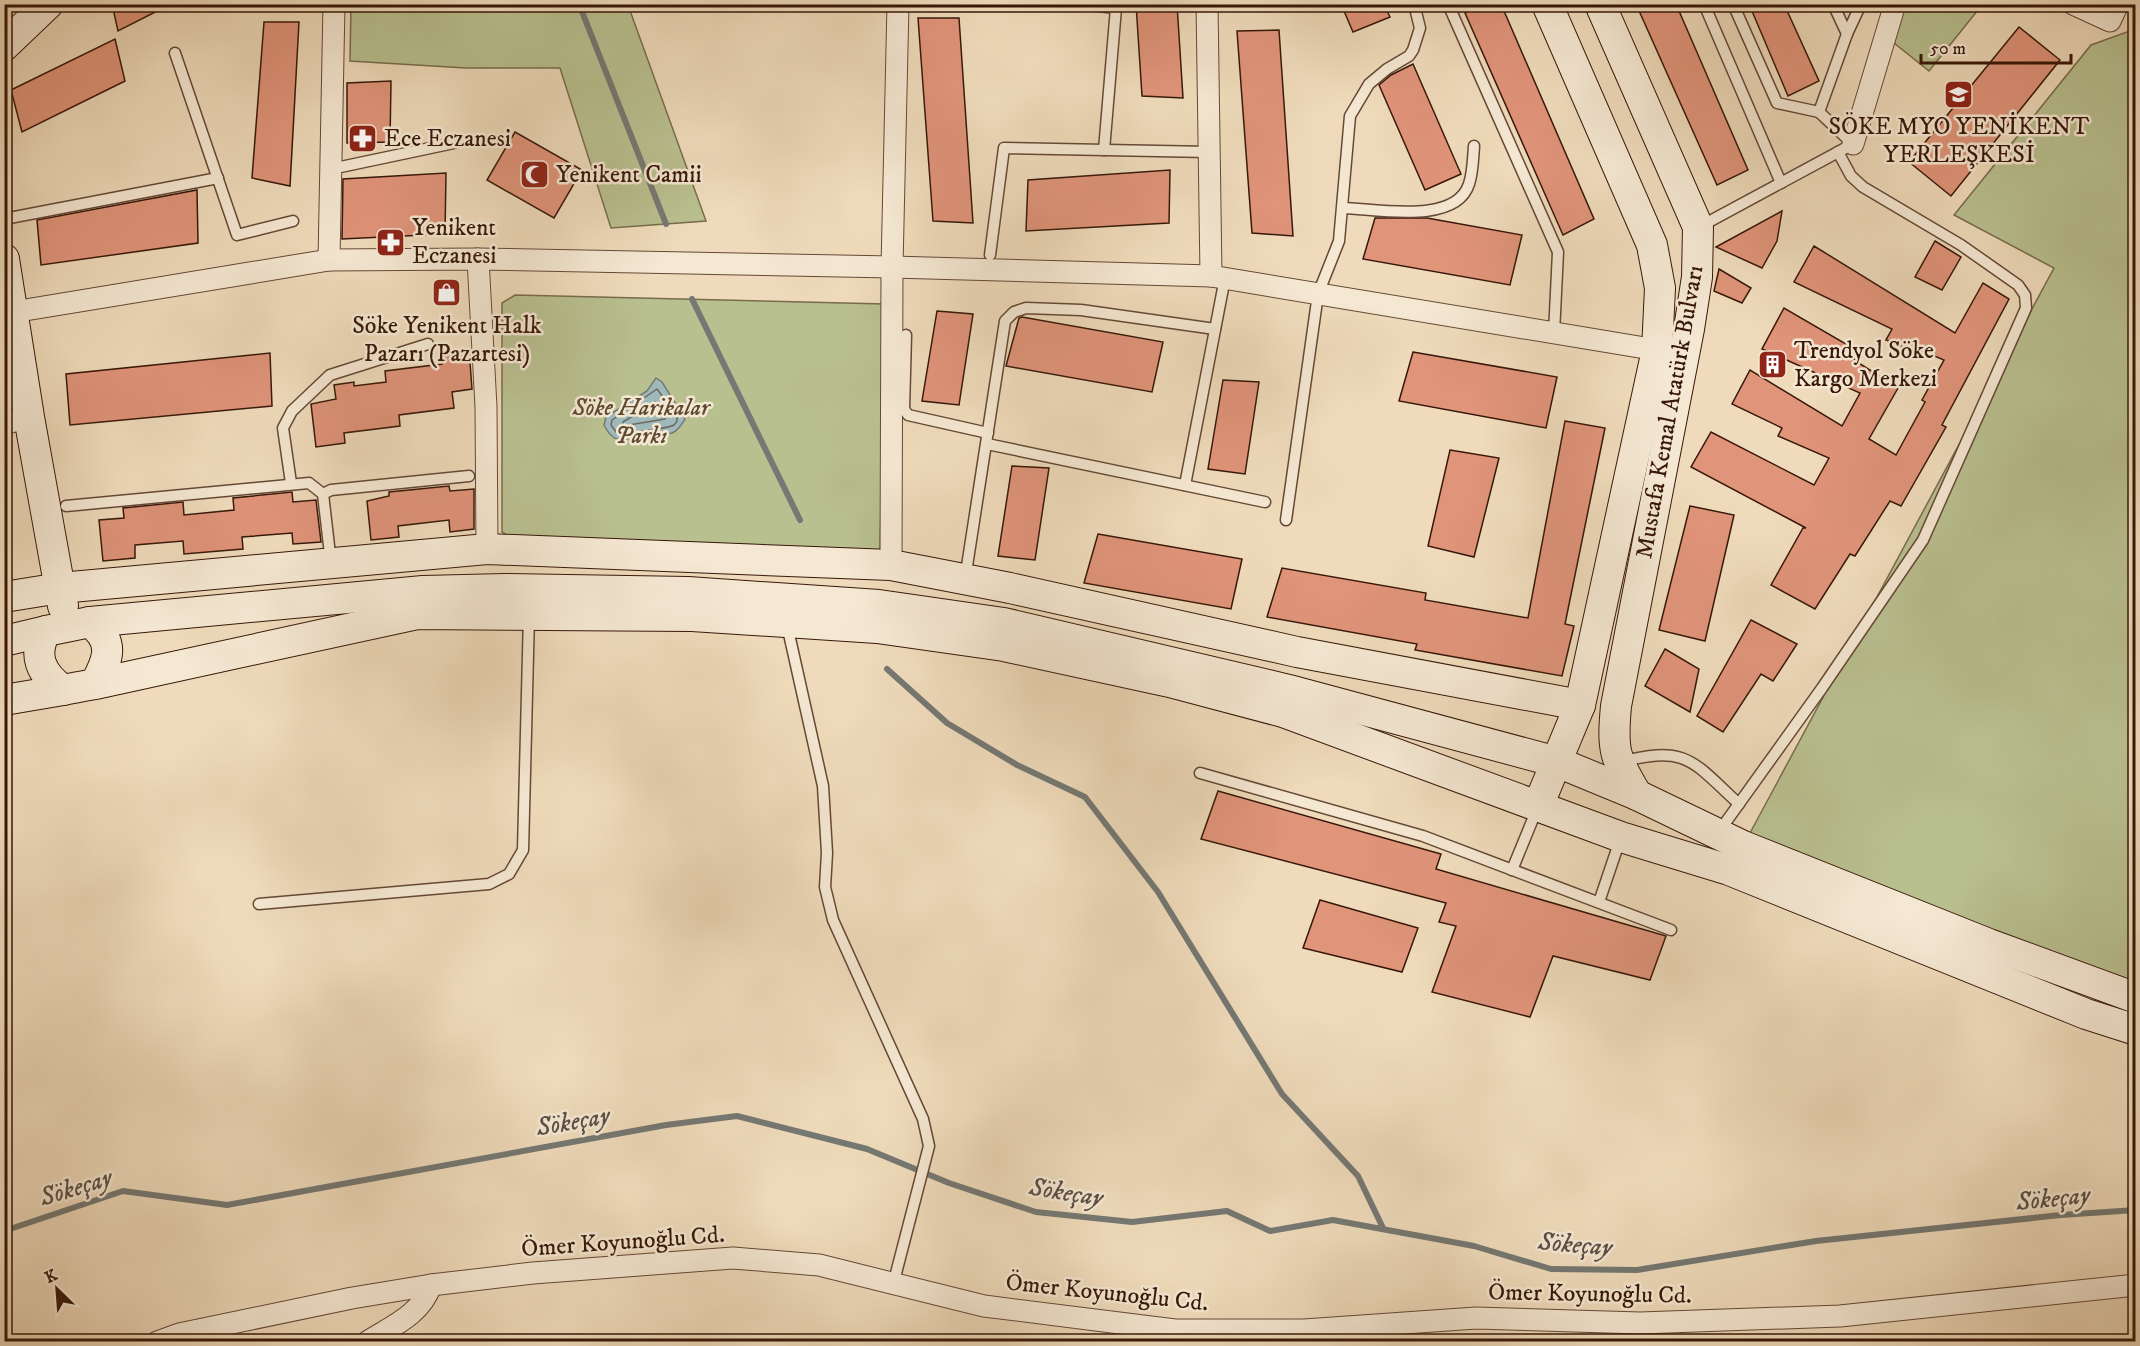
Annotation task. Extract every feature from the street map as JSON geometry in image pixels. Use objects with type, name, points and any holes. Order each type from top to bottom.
[{"type":"main road","points":[[4,46],[48,4]]},
{"type":"main road","name":"Mustafa Kemal Atatürk Bulvarı","points":[[1538,806],[1580,705],[1657,350],[1660,288],[1652,245],[1547,4]]},
{"type":"main road","name":"Mustafa Kemal Atatürk Bulvarı","points":[[1600,4],[1698,227],[1697,277],[1689,329],[1616,706],[1614,736],[1617,763],[1637,795]]},
{"type":"main road","points":[[1654,257],[1698,227]]},
{"type":"main road","points":[[4,260],[12,330],[17,420],[60,588],[67,627]]},
{"type":"main road","points":[[4,597],[60,588],[487,549],[891,565],[965,579],[1297,652],[1580,705]]},
{"type":"main road","points":[[4,641],[67,627],[423,591],[505,589],[688,592],[879,605],[1004,623],[1180,662],[1557,762],[1637,795],[1718,834],[1989,944],[2136,998]]},
{"type":"main road","points":[[4,700],[95,684],[417,614],[692,616],[877,628],[1004,646],[1170,682],[1283,712],[1621,837],[1729,870],[2086,1014],[2136,1030]]},
{"type":"main road","points":[[67,627],[104,638],[107,650],[106,662],[95,684]]},
{"type":"main road","points":[[63,690],[52,682],[39,663],[38,652],[67,627]]},
{"type":"main road","points":[[1621,837],[1637,795]]},
{"type":"street","points":[[329,260],[334,4]]},
{"type":"street","points":[[891,565],[892,267],[898,4]]},
{"type":"street","points":[[1207,4],[1209,152],[1218,277]]},
{"type":"street","points":[[1845,148],[1895,4]]},
{"type":"street","points":[[2073,4],[2110,21],[2118,4]]},
{"type":"street","points":[[478,259],[486,407],[487,549]]},
{"type":"street","points":[[12,330],[329,260],[478,259],[892,267],[1218,277],[1657,350]]},
{"type":"street","name":"Ömer Koyunoğlu Cd.","points":[[157,1341],[179,1334],[352,1298],[431,1286],[533,1273],[733,1258],[819,1264],[894,1281],[984,1306],[1175,1330],[1304,1330],[1476,1318],[1640,1323],[1840,1316],[2136,1285]]},
{"type":"street","points":[[367,1341],[411,1315],[426,1301],[431,1286]]},
{"type":"lane","points":[[1080,4],[1116,8],[1104,150]]},
{"type":"lane","points":[[1286,520],[1318,294],[1339,241],[1344,207],[1350,116],[1369,84],[1387,69],[1409,56],[1413,50],[1420,28],[1414,4]]},
{"type":"lane","points":[[1448,4],[1558,252],[1554,333]]},
{"type":"lane","points":[[1704,4],[1781,183]]},
{"type":"lane","points":[[1718,834],[1822,688],[1923,540],[2026,308],[2025,295],[2018,285],[1961,245],[1863,187],[1851,176],[1845,148],[1819,112],[1777,103],[1733,4]]},
{"type":"lane","points":[[1833,4],[1847,34]]},
{"type":"lane","points":[[1819,112],[1847,34],[1861,4]]},
{"type":"lane","points":[[175,53],[237,236],[293,221]]},
{"type":"lane","points":[[331,169],[454,143]]},
{"type":"lane","points":[[1344,207],[1434,211],[1450,206],[1462,196],[1470,183],[1474,146]]},
{"type":"lane","points":[[990,255],[1004,148],[1209,152]]},
{"type":"lane","points":[[1698,227],[1845,148]]},
{"type":"lane","points":[[4,219],[218,178]]},
{"type":"lane","points":[[1185,485],[1215,329],[1218,277]]},
{"type":"lane","points":[[965,579],[1005,321],[1020,310],[1081,310],[1215,329]]},
{"type":"lane","points":[[906,335],[904,409],[908,415],[987,439],[1265,502]]},
{"type":"lane","points":[[291,483],[283,428],[292,411],[330,375],[428,344]]},
{"type":"lane","points":[[323,494],[331,490],[469,476]]},
{"type":"lane","points":[[66,506],[309,483],[323,494],[332,563]]},
{"type":"lane","points":[[259,904],[489,884],[509,874],[523,850],[529,615]]},
{"type":"lane","points":[[787,622],[823,786],[827,853],[825,887],[833,920],[914,1099],[929,1146],[894,1281]]},
{"type":"lane","points":[[1617,763],[1655,754],[1677,756],[1695,764],[1739,804]]},
{"type":"lane","points":[[1200,773],[1423,836],[1671,930]]},
{"type":"lane","points":[[1512,870],[1538,806]]},
{"type":"lane","points":[[1599,902],[1621,837]]},
{"type":"green space","points":[[351,5],[628,5],[706,221],[611,228],[560,68],[466,68],[350,61]]},
{"type":"green space","points":[[1895,5],[1982,5],[1929,71],[1884,35]]},
{"type":"green space","points":[[2135,22],[2135,998],[1743,846],[2054,268],[1954,215],[2091,45],[2130,31]]},
{"type":"green space","name":"Söke Harikalar Parkı","points":[[515,295],[885,304],[880,552],[518,542],[502,532],[502,303]]},
{"type":"water","points":[[656,378],[662,382],[685,419],[681,425],[672,433],[626,439],[613,437],[604,425],[606,417],[647,391]]},
{"type":"building","points":[[112,4],[171,4],[118,31]]},
{"type":"building","points":[[1136,4],[1177,4],[1183,98],[1142,96]]},
{"type":"building","points":[[1341,4],[1384,4],[1390,17],[1353,32]]},
{"type":"building","points":[[1481,4],[1501,4],[1594,219],[1563,235],[1465,13]]},
{"type":"building","points":[[1636,4],[1676,4],[1748,170],[1717,185]]},
{"type":"building","points":[[1749,4],[1784,4],[1819,81],[1788,96]]},
{"type":"building","points":[[918,18],[959,18],[973,223],[933,221]]},
{"type":"building","points":[[264,22],[299,22],[290,186],[252,178]]},
{"type":"building","points":[[2019,27],[2060,60],[1951,196],[1909,162]]},
{"type":"building","points":[[1279,30],[1293,236],[1252,233],[1237,31]]},
{"type":"building","points":[[115,39],[125,81],[22,132],[11,90]]},
{"type":"building","points":[[1413,64],[1461,174],[1425,190],[1379,85],[1391,75]]},
{"type":"building","points":[[391,81],[390,142],[347,143],[347,83]]},
{"type":"building","name":"Yenikent Camii","points":[[515,132],[582,170],[554,218],[487,180]]},
{"type":"building","points":[[1170,170],[1169,223],[1026,231],[1028,180]]},
{"type":"building","points":[[446,173],[445,234],[342,239],[343,179]]},
{"type":"building","points":[[197,190],[198,243],[41,265],[37,220]]},
{"type":"building","points":[[1782,211],[1777,241],[1762,268],[1716,247]]},
{"type":"building","points":[[1375,218],[1427,218],[1522,235],[1510,285],[1363,259]]},
{"type":"building","points":[[1935,241],[1961,257],[1942,290],[1915,277]]},
{"type":"building","points":[[1814,246],[1955,333],[1983,283],[2009,299],[1942,425],[1946,427],[1901,506],[1890,501],[1855,556],[1850,554],[1815,609],[1771,585],[1803,528],[1806,528],[1691,467],[1711,432],[1814,485],[1829,458],[1778,436],[1782,428],[1732,404],[1750,370],[1842,426],[1860,393],[1762,349],[1784,308],[1858,351],[1854,360],[1898,388],[1869,439],[1896,455],[1925,402],[1922,400],[1944,360],[1916,348],[1914,352],[1886,340],[1892,329],[1794,282]]},
{"type":"building","points":[[1719,269],[1751,288],[1742,303],[1714,291]]},
{"type":"building","points":[[937,311],[973,314],[959,405],[922,401]]},
{"type":"building","points":[[1019,318],[1163,342],[1152,392],[1006,366]]},
{"type":"building","points":[[469,349],[472,389],[452,392],[454,408],[399,415],[400,426],[344,433],[345,443],[316,447],[311,404],[336,399],[334,385],[354,382],[354,386],[386,382],[385,371],[442,364],[441,353]]},
{"type":"building","points":[[1413,352],[1557,377],[1546,428],[1399,401]]},
{"type":"building","points":[[270,353],[272,406],[70,425],[66,374]]},
{"type":"building","points":[[1223,380],[1259,382],[1245,474],[1208,469]]},
{"type":"building","points":[[1565,421],[1605,428],[1565,624],[1574,626],[1562,676],[1415,650],[1417,644],[1267,617],[1282,568],[1426,593],[1425,600],[1528,618]]},
{"type":"building","points":[[1450,450],[1499,458],[1474,557],[1428,546]]},
{"type":"building","points":[[1012,466],[1049,468],[1035,560],[998,556]]},
{"type":"building","points":[[449,486],[450,491],[474,489],[474,529],[450,532],[449,520],[398,526],[399,537],[371,540],[367,501],[389,496],[389,492]]},
{"type":"building","points":[[292,492],[293,502],[316,500],[321,542],[293,544],[292,533],[242,537],[243,549],[184,554],[183,541],[135,545],[135,558],[103,561],[99,520],[124,518],[123,508],[183,502],[184,515],[234,510],[233,498]]},
{"type":"building","points":[[1690,506],[1734,515],[1705,641],[1659,630]]},
{"type":"building","points":[[1098,534],[1242,559],[1231,609],[1084,583]]},
{"type":"building","points":[[1751,620],[1797,644],[1773,681],[1761,674],[1723,732],[1697,716]]},
{"type":"building","points":[[1665,649],[1699,669],[1690,712],[1645,686]]},
{"type":"building","points":[[1218,791],[1441,854],[1436,869],[1666,936],[1650,980],[1553,956],[1530,1017],[1432,992],[1456,926],[1439,922],[1446,903],[1201,839]]},
{"type":"building","points":[[1320,900],[1418,928],[1402,972],[1303,948]]},
{"type":"waterway","points":[[579,4],[666,224]]},
{"type":"waterway","points":[[692,299],[800,520]]},
{"type":"waterway","points":[[887,669],[947,723],[1017,765],[1085,797],[1158,892],[1282,1094],[1358,1176],[1383,1228]]},
{"type":"waterway","name":"Sökeçay","points":[[4,1231],[123,1191],[227,1205],[666,1125],[737,1116],[867,1149],[949,1183],[1036,1212],[1132,1222],[1227,1211],[1270,1231],[1333,1220],[1474,1246],[1551,1269],[1637,1270],[1816,1241],[2061,1215],[2136,1210]]},
{"type":"place","name":"SÖKE MYO YENİKENT YERLEŞKESİ","points":[[1959,94]]},
{"type":"place","name":"Ece Eczanesi","points":[[363,139]]},
{"type":"place","name":"Yenikent Camii","points":[[535,175]]},
{"type":"place","name":"Yenikent Eczanesi","points":[[391,242]]},
{"type":"place","name":"Söke Yenikent Halk Pazarı (Pazartesi)","points":[[447,293]]},
{"type":"place","name":"Trendyol Söke Kargo Merkezi","points":[[1773,365]]}]
